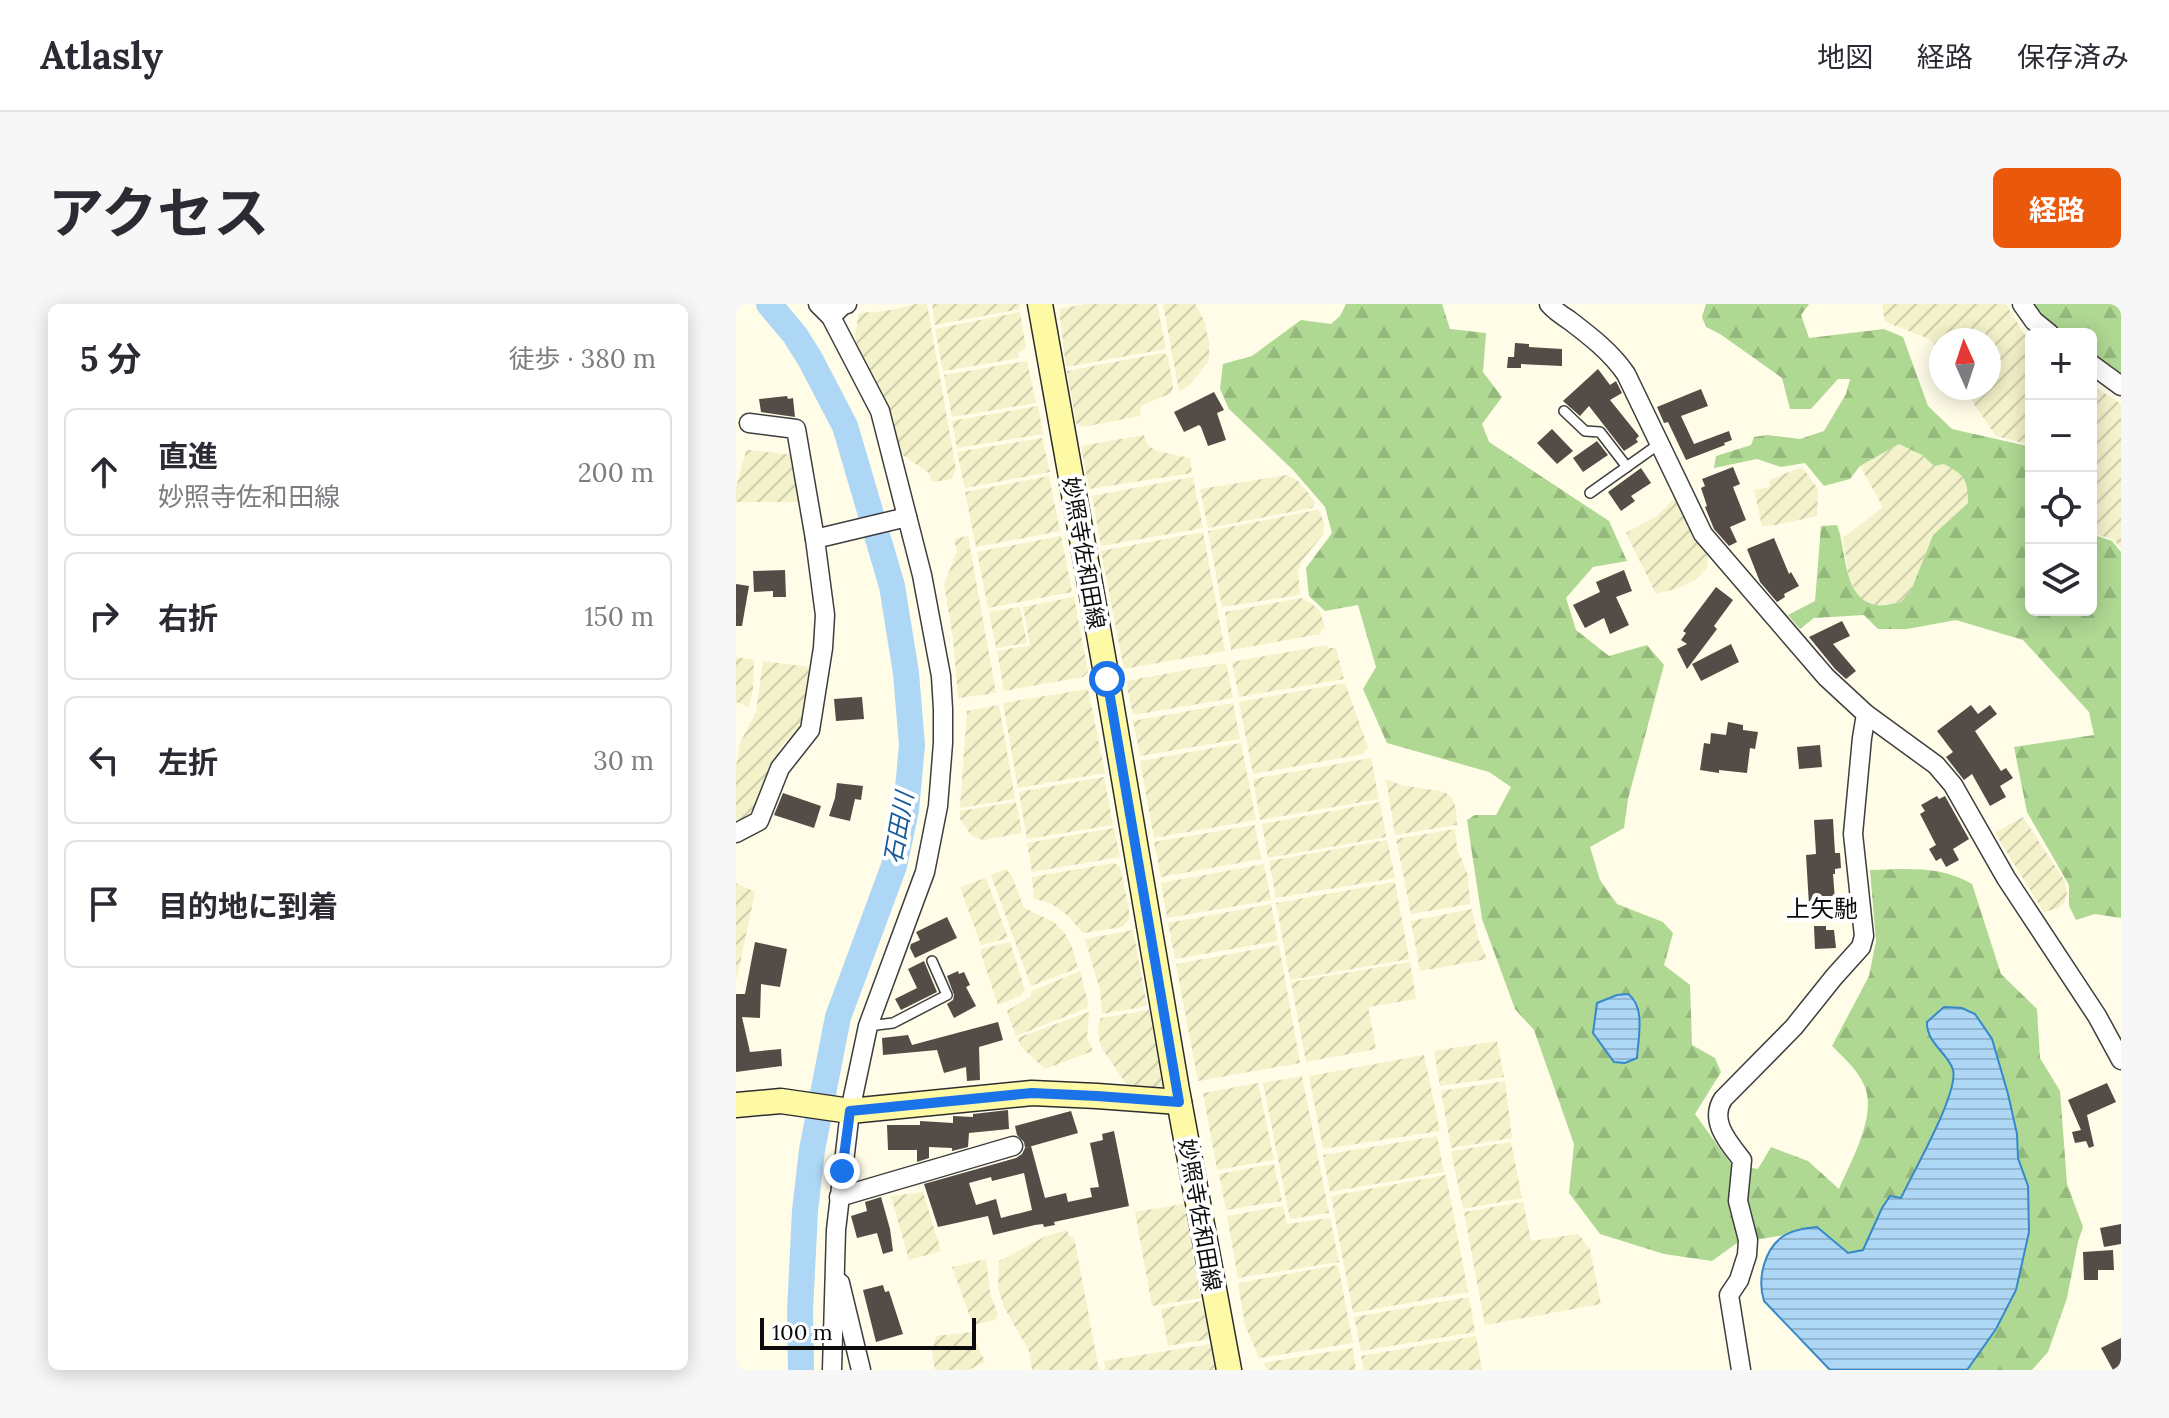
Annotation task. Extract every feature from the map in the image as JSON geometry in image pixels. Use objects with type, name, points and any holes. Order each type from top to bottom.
[{"type":"main road","name":"妙照寺佐和田線","points":[[1040,304],[1179,1102],[1229,1370]]},
{"type":"main road","points":[[736,1105],[789,1102],[846,1110],[1032,1093],[1179,1102]]},
{"type":"street","points":[[832,1370],[835,1261],[846,1110],[868,1026],[925,872],[938,806],[943,743],[941,676],[922,575],[902,519],[880,411],[824,310],[847,304]]},
{"type":"street","points":[[1549,304],[1615,357],[1703,534],[1826,677],[1866,714],[1936,765],[1953,785],[2006,878],[2097,1016],[2121,1060]]},
{"type":"street","points":[[2022,304],[2043,328]]},
{"type":"street","points":[[2097,368],[2121,386]]},
{"type":"street","points":[[737,838],[759,821],[780,768],[810,730],[825,615],[796,429],[749,423]]},
{"type":"street","points":[[815,539],[902,519]]},
{"type":"street","points":[[1741,1370],[1729,1295],[1739,1280],[1747,1255],[1748,1240],[1738,1201],[1742,1160],[1720,1128],[1718,1106],[1794,1027],[1861,947],[1864,936],[1853,834],[1866,714]]},
{"type":"street","points":[[839,1197],[1013,1146]]},
{"type":"street","points":[[835,1261],[861,1370]]},
{"type":"lane","points":[[1564,411],[1585,431],[1600,432],[1627,467]]},
{"type":"lane","points":[[1590,493],[1659,444]]},
{"type":"lane","points":[[868,1026],[893,1023],[947,995],[932,961]]},
{"type":"green space","points":[[927,304],[956,469],[952,479],[932,482],[929,473],[901,454],[889,408],[855,336],[859,313]]},
{"type":"green space","points":[[932,304],[1020,304],[1020,309],[935,325]]},
{"type":"green space","points":[[1085,304],[1157,304],[1166,349],[1066,367],[1059,309]]},
{"type":"green space","points":[[1163,304],[1195,304],[1204,320],[1209,342],[1209,361],[1190,385],[1179,391]]},
{"type":"green space","points":[[1346,304],[1442,304],[1450,329],[1486,333],[1483,372],[1502,397],[1482,424],[1489,442],[1609,521],[1627,561],[1593,567],[1566,598],[1576,630],[1609,656],[1647,645],[1664,665],[1628,799],[1624,828],[1590,847],[1600,880],[1617,904],[1663,922],[1673,933],[1664,965],[1690,985],[1692,1045],[1715,1058],[1721,1072],[1695,1114],[1731,1164],[1758,1169],[1771,1147],[1808,1161],[1839,1189],[1856,1151],[1868,1110],[1861,1079],[1832,1046],[1869,976],[1876,941],[1870,870],[1935,871],[1972,884],[2001,974],[2037,1009],[2040,1058],[2060,1091],[2067,1184],[2083,1227],[2067,1298],[2048,1352],[2032,1370],[1967,1370],[1996,1329],[2016,1290],[2028,1186],[2018,1158],[2017,1134],[1927,1031],[1952,1068],[1948,1099],[1901,1198],[1890,1196],[1863,1250],[1848,1253],[1817,1227],[1737,1243],[1712,1261],[1664,1254],[1600,1234],[1569,1193],[1574,1144],[1534,1030],[1515,1009],[1482,919],[1467,820],[1475,815],[1496,815],[1511,787],[1489,772],[1387,743],[1363,689],[1376,667],[1358,605],[1325,611],[1309,596],[1306,568],[1332,533],[1325,507],[1293,470],[1229,409],[1220,389],[1223,364],[1252,356],[1301,320],[1331,324]],"holes":[[[1635,999],[1638,1008],[1637,1058],[1614,1062],[1593,1033]]]},
{"type":"green space","points":[[1706,304],[1809,304],[1801,315],[1809,338],[1884,329],[1903,337],[1928,406],[1952,429],[2025,446],[2025,616],[2097,616],[2097,536],[2112,541],[2121,552],[2121,918],[2095,914],[2076,920],[2069,906],[2069,885],[2027,812],[2014,747],[2094,735],[2089,712],[2023,640],[1956,620],[1907,629],[1878,629],[1864,615],[1814,618],[1800,629],[1788,615],[1815,601],[1821,526],[1837,525],[1851,583],[1865,601],[1876,605],[1901,602],[1912,588],[1933,535],[1968,503],[1964,479],[1944,464],[1934,466],[1922,455],[1899,444],[1860,466],[1850,479],[1824,486],[1805,463],[1781,467],[1757,459],[1714,468],[1716,456],[1751,445],[1754,437],[1767,435],[1800,439],[1824,431],[1846,394],[1850,379],[1838,379],[1811,409],[1790,409],[1782,378],[1706,327],[1702,317]]},
{"type":"green space","points":[[1882,304],[2006,304],[2025,335],[2025,443],[1996,436],[1971,400],[2001,400],[2001,328],[1929,328],[1929,339],[1885,322]]},
{"type":"green space","points":[[2033,304],[2121,304],[2121,375],[2097,357],[2097,328],[2058,328]]},
{"type":"green space","points":[[1020,312],[1026,348],[1018,353],[1019,358],[943,371],[935,329]]},
{"type":"green space","points":[[1163,353],[1168,356],[1171,393],[1141,406],[1140,416],[1083,427],[1076,423],[1067,371]]},
{"type":"green space","points":[[1027,361],[1036,403],[952,417],[944,375]]},
{"type":"green space","points":[[2097,388],[2121,404],[2121,548],[2113,539],[2097,535]]},
{"type":"green space","points":[[1038,406],[1043,434],[957,448],[952,421]]},
{"type":"green space","points":[[1144,435],[1148,446],[1157,451],[1190,458],[1192,473],[1089,489],[1081,446]]},
{"type":"green space","points":[[1042,438],[1050,472],[965,488],[957,452]]},
{"type":"green space","points":[[1899,444],[1922,455],[1934,466],[1944,464],[1961,473],[1968,487],[1968,503],[1933,535],[1912,588],[1901,602],[1877,606],[1858,597],[1848,575],[1843,538],[1883,507],[1860,466]]},
{"type":"green space","points":[[746,451],[793,455],[799,502],[736,502],[736,488]]},
{"type":"green space","points":[[1802,467],[1818,489],[1817,516],[1762,526],[1754,490],[1770,487],[1769,480]]},
{"type":"green space","points":[[1287,475],[1297,480],[1310,495],[1315,503],[1312,508],[1208,528],[1200,489]]},
{"type":"green space","points":[[1049,476],[1060,531],[976,547],[965,492]]},
{"type":"green space","points":[[1193,477],[1203,528],[1101,546],[1092,496]]},
{"type":"green space","points":[[1676,497],[1693,534],[1708,556],[1707,568],[1696,580],[1656,594],[1626,533],[1657,516]]},
{"type":"green space","points":[[1317,510],[1324,523],[1323,535],[1302,560],[1298,571],[1300,595],[1222,607],[1208,531]]},
{"type":"green space","points":[[1203,532],[1225,651],[1124,669],[1101,551]]},
{"type":"green space","points":[[968,536],[996,693],[958,698],[944,584],[957,552],[954,539]]},
{"type":"green space","points":[[1061,536],[1072,592],[988,608],[977,552]]},
{"type":"green space","points":[[1074,597],[1088,672],[1083,677],[1004,691],[997,651],[1030,645],[1023,607]]},
{"type":"green space","points":[[1301,598],[1320,611],[1325,628],[1321,634],[1231,650],[1225,612]]},
{"type":"green space","points":[[1020,607],[1027,643],[996,648],[989,612]]},
{"type":"green space","points":[[1327,645],[1336,648],[1344,679],[1239,697],[1232,662]]},
{"type":"green space","points":[[736,657],[754,660],[749,707],[736,702]]},
{"type":"green space","points":[[763,661],[809,667],[802,720],[796,732],[780,748],[753,812],[745,820],[736,822],[736,767],[740,743],[756,712]]},
{"type":"green space","points":[[1226,663],[1233,698],[1133,715],[1126,681]]},
{"type":"green space","points":[[1345,683],[1368,747],[1363,754],[1253,774],[1239,702]]},
{"type":"green space","points":[[1088,689],[1105,773],[1018,788],[1003,703]]},
{"type":"green space","points":[[1233,703],[1240,739],[1140,756],[1133,721]]},
{"type":"green space","points":[[999,705],[1015,799],[960,808],[967,711]]},
{"type":"green space","points":[[1241,743],[1256,820],[1154,838],[1140,761]]},
{"type":"green space","points":[[1371,758],[1379,799],[1260,820],[1253,779]]},
{"type":"green space","points":[[1104,777],[1113,825],[1027,839],[1019,792]]},
{"type":"green space","points":[[1386,779],[1401,785],[1445,792],[1453,799],[1457,825],[1395,835]]},
{"type":"green space","points":[[1016,802],[1022,833],[983,840],[971,835],[960,819],[960,811]]},
{"type":"green space","points":[[1380,802],[1386,837],[1268,858],[1262,824]]},
{"type":"green space","points":[[2023,817],[2064,880],[2067,893],[2064,903],[2058,908],[2044,912],[1995,833]]},
{"type":"green space","points":[[1255,825],[1261,859],[1161,877],[1154,842]]},
{"type":"green space","points":[[1114,828],[1120,857],[1032,872],[1027,843]]},
{"type":"green space","points":[[1455,829],[1457,849],[1468,875],[1470,904],[1411,914],[1396,839]]},
{"type":"green space","points":[[1387,840],[1395,878],[1276,898],[1269,861]]},
{"type":"green space","points":[[1114,863],[1120,867],[1129,909],[1129,919],[1122,927],[1083,933],[1053,905],[1034,898],[1032,877]]},
{"type":"green space","points":[[1264,864],[1271,900],[1167,918],[1161,883]]},
{"type":"green space","points":[[1006,869],[1012,876],[1024,908],[1054,922],[1064,932],[1078,968],[1031,986],[991,875]]},
{"type":"green space","points":[[986,878],[1008,938],[981,945],[960,887]]},
{"type":"green space","points":[[1395,882],[1409,959],[1290,980],[1276,903]]},
{"type":"green space","points":[[736,883],[755,892],[737,978],[736,978]]},
{"type":"green space","points":[[1271,904],[1278,941],[1175,959],[1168,923]]},
{"type":"green space","points":[[1472,909],[1478,938],[1487,959],[1420,971],[1411,921]]},
{"type":"green space","points":[[1133,930],[1147,1006],[1102,1014],[1100,990],[1085,939]]},
{"type":"green space","points":[[1010,942],[1025,990],[1020,996],[998,1005],[981,949]]},
{"type":"green space","points":[[1279,945],[1300,1063],[1198,1081],[1176,964]]},
{"type":"green space","points":[[1410,962],[1416,999],[1368,1007],[1376,1049],[1306,1062],[1291,982]]},
{"type":"green space","points":[[1080,971],[1087,1008],[1016,1036],[1007,1011],[1030,997],[1032,991]]},
{"type":"green space","points":[[1149,1010],[1162,1088],[1127,1085],[1100,1044],[1098,1027],[1101,1018]]},
{"type":"green space","points":[[1089,1012],[1087,1038],[1093,1051],[1045,1069],[1023,1049],[1017,1038]]},
{"type":"green space","points":[[1497,1041],[1504,1077],[1440,1086],[1434,1051]]},
{"type":"green space","points":[[1424,1055],[1440,1131],[1323,1149],[1309,1076]]},
{"type":"green space","points":[[1302,1076],[1329,1213],[1290,1219],[1263,1083]]},
{"type":"green space","points":[[1505,1081],[1512,1138],[1451,1148],[1441,1091]]},
{"type":"green space","points":[[1258,1083],[1274,1160],[1217,1170],[1203,1093]]},
{"type":"green space","points":[[1437,1136],[1444,1172],[1330,1192],[1323,1155]]},
{"type":"green space","points":[[1511,1142],[1522,1198],[1463,1209],[1451,1151]]},
{"type":"green space","points":[[1274,1164],[1282,1201],[1226,1210],[1219,1174]]},
{"type":"green space","points":[[1446,1175],[1468,1292],[1353,1313],[1331,1196]]},
{"type":"green space","points":[[923,1192],[941,1251],[909,1260],[891,1196]]},
{"type":"green space","points":[[1523,1202],[1531,1241],[1578,1234],[1590,1249],[1601,1304],[1485,1325],[1464,1212]]},
{"type":"green space","points":[[1184,1204],[1201,1298],[1152,1306],[1135,1212]]},
{"type":"green space","points":[[1283,1206],[1287,1224],[1330,1218],[1339,1262],[1238,1278],[1227,1216]]},
{"type":"green space","points":[[1067,1230],[1069,1236],[1074,1237],[1099,1370],[1032,1370],[1029,1351],[1004,1307],[998,1288],[999,1261],[1046,1236]]},
{"type":"green space","points":[[986,1259],[990,1293],[998,1315],[995,1320],[973,1325],[952,1267]]},
{"type":"green space","points":[[1338,1265],[1353,1343],[1259,1358],[1245,1325],[1238,1283]]},
{"type":"green space","points":[[1469,1297],[1475,1332],[1361,1351],[1354,1317]]},
{"type":"green space","points":[[1202,1301],[1209,1339],[1168,1346],[1161,1309]]},
{"type":"green space","points":[[971,1332],[985,1362],[968,1370],[935,1370],[932,1351],[936,1336]]},
{"type":"green space","points":[[1476,1336],[1482,1370],[1364,1370],[1361,1356]]},
{"type":"green space","points":[[1210,1344],[1215,1370],[1105,1370],[1104,1361]]},
{"type":"green space","points":[[1353,1348],[1356,1370],[1268,1370],[1263,1363]]},
{"type":"water","points":[[1628,994],[1634,999],[1639,1015],[1637,1058],[1625,1063],[1614,1062],[1593,1033],[1597,1003]]},
{"type":"water","points":[[1944,1007],[1962,1008],[1975,1014],[1992,1039],[2008,1094],[2017,1134],[2018,1158],[2028,1186],[2029,1232],[2016,1290],[1996,1329],[1967,1370],[1830,1370],[1764,1301],[1761,1283],[1764,1265],[1778,1241],[1788,1233],[1809,1228],[1817,1227],[1848,1253],[1863,1250],[1890,1196],[1901,1198],[1942,1114],[1953,1081],[1951,1064],[1930,1036],[1927,1022]]},
{"type":"building","points":[[1515,343],[1562,349],[1562,366],[1521,364],[1521,368],[1507,368],[1508,357],[1514,357]]},
{"type":"building","points":[[1598,369],[1610,385],[1616,381],[1622,393],[1610,400],[1639,436],[1636,439],[1638,442],[1624,451],[1589,406],[1580,416],[1563,401]]},
{"type":"building","points":[[1701,389],[1708,406],[1681,416],[1694,444],[1729,431],[1732,440],[1686,460],[1668,422],[1664,423],[1657,407]]},
{"type":"building","points":[[1214,392],[1224,410],[1217,413],[1226,440],[1208,446],[1199,425],[1184,432],[1174,412]]},
{"type":"building","points":[[787,396],[788,399],[793,398],[795,417],[761,412],[759,399]]},
{"type":"building","points":[[1552,429],[1573,451],[1557,464],[1537,443]]},
{"type":"building","points":[[1597,441],[1608,455],[1583,472],[1573,458]]},
{"type":"building","points":[[1733,467],[1740,484],[1733,487],[1746,520],[1730,527],[1737,542],[1729,546],[1714,529],[1701,488],[1705,486],[1702,479]]},
{"type":"building","points":[[1641,468],[1651,483],[1631,496],[1635,501],[1621,511],[1608,492]]},
{"type":"building","points":[[1774,538],[1789,574],[1791,572],[1799,586],[1777,602],[1760,582],[1747,549]]},
{"type":"building","points":[[785,570],[786,597],[773,597],[773,591],[754,592],[753,571]]},
{"type":"building","points":[[1624,570],[1632,591],[1616,597],[1629,625],[1610,634],[1604,618],[1585,628],[1573,605],[1600,592],[1596,582]]},
{"type":"building","points":[[736,584],[749,586],[742,626],[736,626]]},
{"type":"building","points":[[1716,587],[1733,600],[1714,626],[1717,629],[1687,669],[1677,649],[1687,644],[1681,640],[1686,633],[1683,631]]},
{"type":"building","points":[[1842,621],[1850,636],[1833,644],[1856,671],[1846,679],[1809,637]]},
{"type":"building","points":[[1731,644],[1739,662],[1701,681],[1692,664]]},
{"type":"building","points":[[862,697],[864,719],[836,721],[834,699]]},
{"type":"building","points":[[1971,705],[1978,714],[1990,705],[1997,714],[1975,731],[2001,771],[2006,768],[2013,778],[2000,786],[2006,797],[1990,806],[1972,774],[1964,780],[1946,757],[1953,752],[1937,731]]},
{"type":"building","points":[[1728,722],[1743,725],[1743,730],[1758,732],[1755,749],[1750,748],[1747,773],[1700,770],[1704,743],[1710,744],[1711,733],[1726,735]]},
{"type":"building","points":[[1820,745],[1822,767],[1799,769],[1797,747]]},
{"type":"building","points":[[837,783],[863,786],[861,800],[855,799],[850,821],[829,816]]},
{"type":"building","points":[[783,793],[821,806],[814,828],[774,815]]},
{"type":"building","points":[[1937,796],[1939,799],[1945,796],[1969,839],[1953,849],[1959,860],[1946,867],[1941,858],[1936,861],[1929,849],[1936,845],[1920,814],[1925,811],[1921,805]]},
{"type":"building","points":[[1833,819],[1835,853],[1840,853],[1841,868],[1835,869],[1833,874],[1835,900],[1809,905],[1806,855],[1816,854],[1814,820]]},
{"type":"building","points":[[947,917],[957,938],[915,958],[910,948],[911,944],[920,940],[916,932]]},
{"type":"building","points":[[1814,926],[1834,930],[1836,948],[1815,949]]},
{"type":"building","points":[[755,942],[787,949],[780,987],[761,984],[760,1018],[742,1017],[750,1052],[781,1049],[782,1066],[736,1072],[736,994],[745,994]]},
{"type":"building","points":[[924,961],[937,992],[901,1010],[895,999],[917,988],[908,969]]},
{"type":"building","points":[[958,971],[959,974],[964,972],[970,985],[966,987],[976,1006],[954,1018],[947,1004],[954,995],[947,976]]},
{"type":"building","points":[[998,1022],[1003,1040],[979,1047],[980,1080],[967,1081],[966,1067],[944,1073],[937,1050],[883,1055],[882,1038],[908,1035],[912,1045]]},
{"type":"building","points":[[2107,1083],[2116,1102],[2087,1115],[2094,1146],[2089,1148],[2086,1141],[2075,1143],[2072,1132],[2081,1130],[2068,1100]]},
{"type":"building","points":[[1008,1110],[1009,1129],[969,1133],[968,1147],[952,1151],[952,1148],[929,1147],[929,1158],[917,1162],[917,1150],[888,1150],[887,1125],[920,1125],[920,1121],[953,1123],[953,1116],[973,1117],[973,1114]]},
{"type":"building","points":[[1071,1111],[1078,1133],[1025,1148],[1017,1135],[1015,1126]]},
{"type":"building","points":[[1114,1131],[1129,1206],[1054,1222],[1055,1225],[1035,1225],[993,1235],[988,1216],[938,1227],[924,1184],[1016,1158],[1031,1146],[1045,1198],[1066,1193],[1068,1202],[1092,1197],[1090,1188],[1099,1187],[1090,1143],[1103,1140],[1102,1134]],"holes":[[[1024,1173],[1032,1210],[1001,1218],[996,1199],[976,1205],[969,1183]]]},
{"type":"building","points":[[881,1197],[893,1251],[883,1254],[877,1233],[857,1238],[851,1216],[867,1211],[865,1202]]},
{"type":"building","points":[[2121,1224],[2121,1244],[2104,1247],[2100,1228]]},
{"type":"building","points":[[2113,1250],[2114,1270],[2098,1270],[2098,1280],[2084,1280],[2083,1252]]},
{"type":"building","points":[[883,1285],[885,1292],[889,1291],[903,1334],[876,1342],[863,1290]]},
{"type":"building","points":[[2121,1338],[2121,1370],[2113,1370],[2101,1348]]},
{"type":"waterway","name":"石田川","points":[[769,304],[810,359],[845,426],[892,586],[906,673],[912,745],[906,810],[894,866],[838,1017],[812,1150],[805,1211],[800,1311],[801,1370]]},
{"type":"district","name":"上矢馳","points":[[1822,909]]},
{"type":"route","points":[[842,1171],[850,1111],[1032,1093],[1179,1102],[1107,679]]}]
